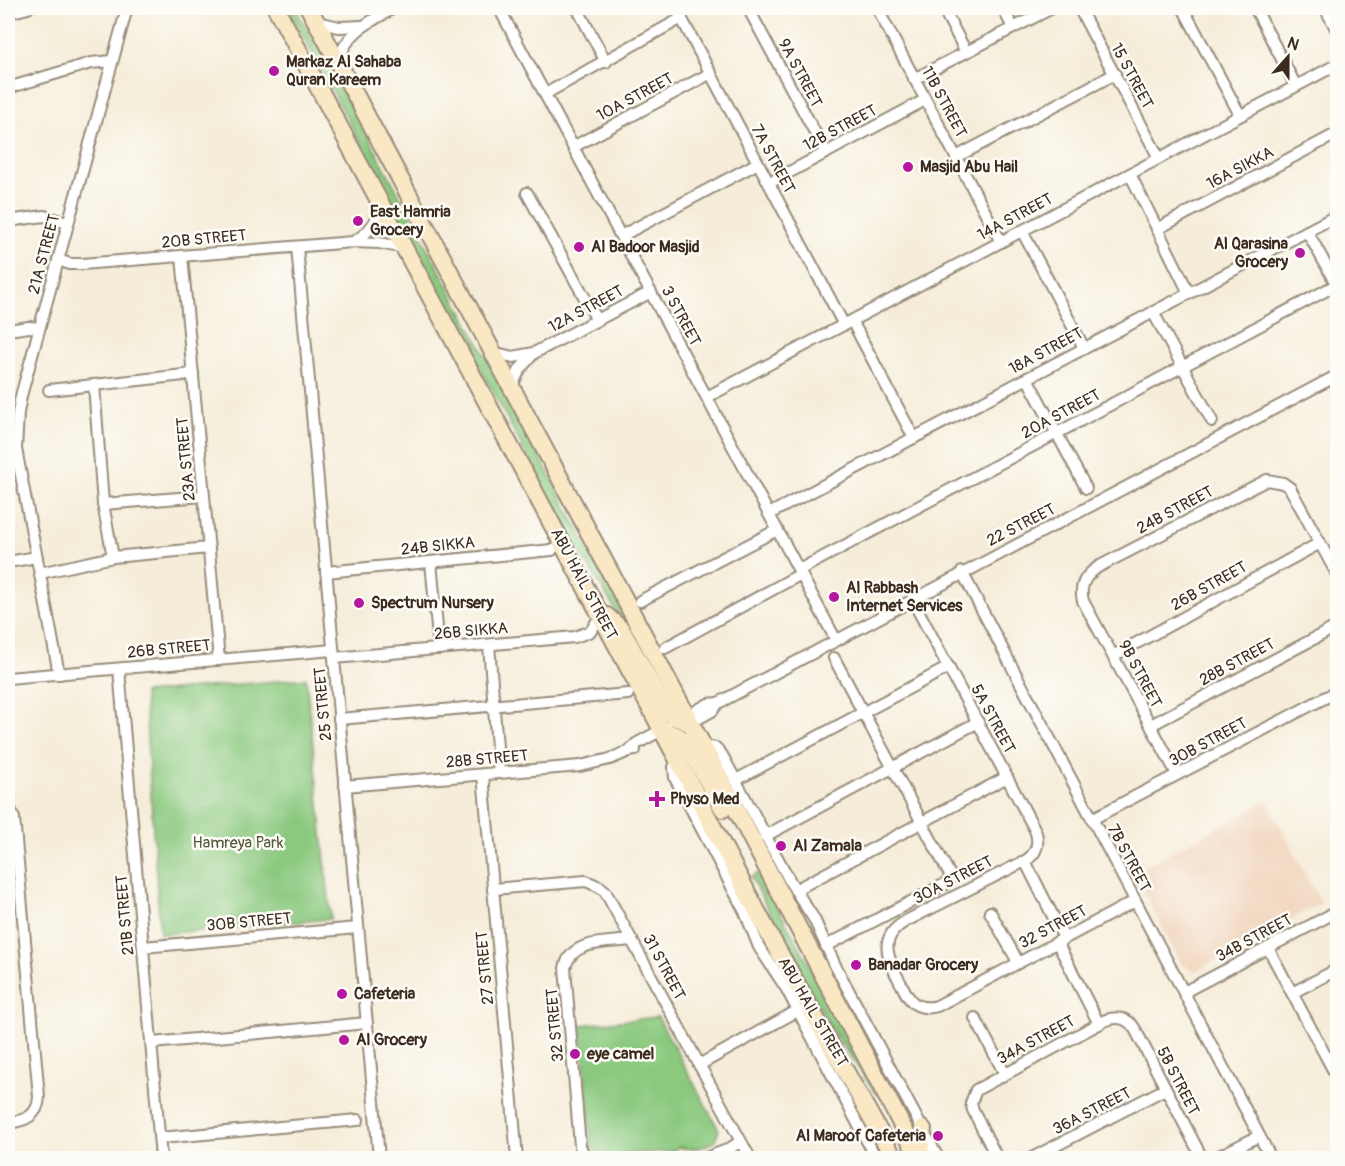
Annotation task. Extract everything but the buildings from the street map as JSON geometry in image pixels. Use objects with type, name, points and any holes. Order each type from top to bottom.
[{"type":"main road","name":"ABU HAIL STREET","points":[[276,8],[600,613]]},
{"type":"main road","name":"ABU HAIL STREET","points":[[310,13],[572,499],[675,730],[678,760],[841,1076],[894,1158]]},
{"type":"main road","points":[[600,613],[615,622],[621,629],[675,730],[690,748],[724,810],[729,816],[743,823]]},
{"type":"main road","name":"ABU HAIL STREET","points":[[675,730],[703,746],[919,1158]]},
{"type":"main road","points":[[919,1158],[923,1129]]},
{"type":"street","points":[[8,13],[28,8]]},
{"type":"street","name":"21A STREET","points":[[120,8],[123,21]]},
{"type":"street","name":"21A STREET","points":[[58,674],[37,557],[12,450],[21,396],[127,8]]},
{"type":"street","points":[[338,62],[349,38],[362,26],[394,8]]},
{"type":"street","name":"3 STREET","points":[[499,8],[836,640]]},
{"type":"street","points":[[577,8],[606,62]]},
{"type":"street","name":"7A STREET","points":[[676,8],[769,183],[914,438]]},
{"type":"street","name":"9A STREET","points":[[748,8],[826,153]]},
{"type":"street","name":"11B STREET","points":[[877,8],[1001,242]]},
{"type":"street","points":[[943,8],[966,52]]},
{"type":"street","points":[[1003,8],[1013,28]]},
{"type":"street","points":[[914,79],[1052,8]]},
{"type":"street","name":"15 STREET","points":[[1079,8],[1159,158]]},
{"type":"street","points":[[1183,8],[1240,116]]},
{"type":"street","points":[[1255,8],[1296,86]]},
{"type":"street","points":[[1325,8],[1338,32]]},
{"type":"street","points":[[310,13],[339,27],[362,26]]},
{"type":"street","points":[[545,94],[682,18]]},
{"type":"street","points":[[8,88],[91,63],[112,61]]},
{"type":"street","name":"14A STREET","points":[[707,397],[1338,64]]},
{"type":"street","name":"10A STREET","points":[[573,147],[711,73]]},
{"type":"street","points":[[956,157],[1115,74]]},
{"type":"street","name":"12B STREET","points":[[769,183],[926,100]]},
{"type":"street","name":"16A SIKKA","points":[[1157,229],[1338,133]]},
{"type":"street","points":[[621,236],[758,163]]},
{"type":"street","points":[[1130,174],[1189,293]]},
{"type":"street","points":[[527,193],[597,320]]},
{"type":"street","points":[[353,242],[364,236],[372,227],[382,204]]},
{"type":"street","name":"18A STREET","points":[[769,514],[1338,215]]},
{"type":"street","points":[[8,221],[44,216],[68,223]]},
{"type":"street","points":[[1022,231],[1084,348]]},
{"type":"street","points":[[1307,231],[1337,285]]},
{"type":"street","name":"20B STREET","points":[[58,260],[76,264],[353,242],[379,243],[405,248]]},
{"type":"street","name":"25 STREET","points":[[297,247],[379,1158]]},
{"type":"street","name":"23A STREET","points":[[182,256],[219,660]]},
{"type":"street","name":"20A STREET","points":[[665,648],[800,572],[1337,285]]},
{"type":"street","name":"12A STREET","points":[[492,352],[513,357],[534,353],[651,292]]},
{"type":"street","points":[[1153,312],[1212,421]]},
{"type":"street","points":[[8,330],[39,328]]},
{"type":"street","name":"12A STREET","points":[[511,388],[520,369],[534,353]]},
{"type":"street","points":[[49,390],[193,374]]},
{"type":"street","name":"22 STREET","points":[[675,730],[712,711],[718,703],[962,572],[1338,375]]},
{"type":"street","points":[[1027,378],[1086,488]]},
{"type":"street","points":[[94,385],[103,504],[113,557]]},
{"type":"street","name":"24B STREET","points":[[1081,587],[1085,579],[1098,567],[1259,483],[1275,480],[1290,488],[1320,543]]},
{"type":"street","points":[[103,504],[204,496]]},
{"type":"street","points":[[640,601],[777,530]]},
{"type":"street","points":[[1320,543],[1338,576]]},
{"type":"street","name":"26B STREET","points":[[1113,656],[1320,543]]},
{"type":"street","points":[[40,573],[113,557],[209,548]]},
{"type":"street","name":"24B SIKKA","points":[[326,572],[552,550]]},
{"type":"street","points":[[8,562],[37,557]]},
{"type":"street","points":[[431,562],[439,649]]},
{"type":"street","name":"7B STREET","points":[[962,572],[1270,1158]]},
{"type":"street","name":"9B STREET","points":[[1081,587],[1083,601],[1178,774]]},
{"type":"street","name":"5A STREET","points":[[912,599],[1038,836],[1037,848],[1030,858]]},
{"type":"street","name":"26B SIKKA","points":[[333,654],[439,649],[583,636],[597,625],[600,613]]},
{"type":"street","name":"28B STREET","points":[[1150,725],[1338,626]]},
{"type":"street","points":[[489,645],[499,773]]},
{"type":"street","name":"26B STREET","points":[[8,677],[219,660],[333,654]]},
{"type":"street","points":[[826,946],[950,882],[951,874],[834,658]]},
{"type":"street","points":[[736,780],[949,667]]},
{"type":"street","name":"21B STREET","points":[[119,669],[162,1158]]},
{"type":"street","name":"30B STREET","points":[[1092,819],[1338,691]]},
{"type":"street","points":[[339,719],[628,694]]},
{"type":"street","points":[[765,836],[978,722]]},
{"type":"street","name":"28B STREET","points":[[345,786],[580,766],[610,759],[636,744],[675,730]]},
{"type":"street","points":[[703,746],[720,751],[795,890],[814,919],[835,965],[938,1158]]},
{"type":"street","points":[[678,760],[674,767],[675,778],[745,912],[759,947],[786,988],[797,1011],[841,1076],[876,1158]]},
{"type":"street","name":"27 STREET","points":[[483,775],[517,1158]]},
{"type":"street","points":[[795,890],[1007,777]]},
{"type":"street","points":[[8,805],[14,818],[39,1097],[31,1116],[25,1120],[8,1123]]},
{"type":"street","points":[[1030,858],[1060,940],[1099,1024]]},
{"type":"street","name":"30A STREET","points":[[920,1006],[910,1000],[889,960],[887,945],[890,937],[899,925],[1030,858]]},
{"type":"street","name":"31 STREET","points":[[493,889],[579,881],[593,883],[605,891],[750,1158]]},
{"type":"street","name":"32 STREET","points":[[920,1006],[937,1006],[1135,901]]},
{"type":"street","name":"34B STREET","points":[[1184,992],[1338,911]]},
{"type":"street","points":[[990,912],[1018,962]]},
{"type":"street","name":"30B STREET","points":[[143,947],[358,928]]},
{"type":"street","name":"32 STREET","points":[[585,1158],[580,1146],[565,968],[569,955],[581,946],[632,940]]},
{"type":"street","points":[[1268,948],[1334,1065],[1338,1079]]},
{"type":"street","points":[[1292,993],[1338,969]]},
{"type":"street","points":[[699,1065],[797,1011]]},
{"type":"street","points":[[975,1018],[1005,1074]]},
{"type":"street","name":"34A STREET","points":[[997,1158],[973,1110],[971,1103],[976,1090],[1099,1024],[1112,1018],[1125,1019]]},
{"type":"street","name":"5B STREET","points":[[1125,1019],[1135,1029],[1202,1158]]},
{"type":"street","points":[[152,1043],[367,1023]]},
{"type":"street","name":"36A STREET","points":[[1032,1158],[1166,1089]]},
{"type":"street","points":[[160,1138],[358,1120]]},
{"type":"street","points":[[1215,1158],[1259,1136]]},
{"type":"street","points":[[706,1158],[740,1142]]},
{"type":"shaded area","points":[[1267,801],[1321,903],[1195,971],[1182,965],[1134,872]]},
{"type":"green space","points":[[288,8],[295,8],[355,112],[664,689],[661,691],[618,614],[567,531]]},
{"type":"green space","name":"Hamreya Park","points":[[306,678],[331,919],[160,934],[144,693]]},
{"type":"green space","points":[[758,873],[829,999],[880,1097],[830,1027],[751,877]]},
{"type":"green space","points":[[658,1017],[719,1130],[714,1142],[692,1149],[678,1147],[674,1151],[602,1156],[591,1147],[581,1025]]},
{"type":"place","name":"Markaz Al Sahaba Quran Kareem","points":[[274,71]]},
{"type":"place","name":"Masjid Abu Hail","points":[[908,167]]},
{"type":"place","name":"East Hamria Grocery","points":[[358,221]]},
{"type":"place","name":"Al Badoor Masjid","points":[[579,247]]},
{"type":"place","name":"Al Qarasina Grocery","points":[[1300,253]]},
{"type":"place","name":"Al Rabbash Internet Services","points":[[834,597]]},
{"type":"place","name":"Spectrum Nursery","points":[[359,603]]},
{"type":"place","name":"Physo Med","points":[[657,799]]},
{"type":"place","name":"Al Zamala","points":[[781,846]]},
{"type":"place","name":"Banadar Grocery","points":[[856,965]]},
{"type":"place","name":"Cafeteria","points":[[342,994]]},
{"type":"place","name":"Al Grocery","points":[[344,1040]]},
{"type":"place","name":"eye camel","points":[[575,1054]]},
{"type":"place","name":"Al Maroof Cafeteria","points":[[938,1136]]}]
